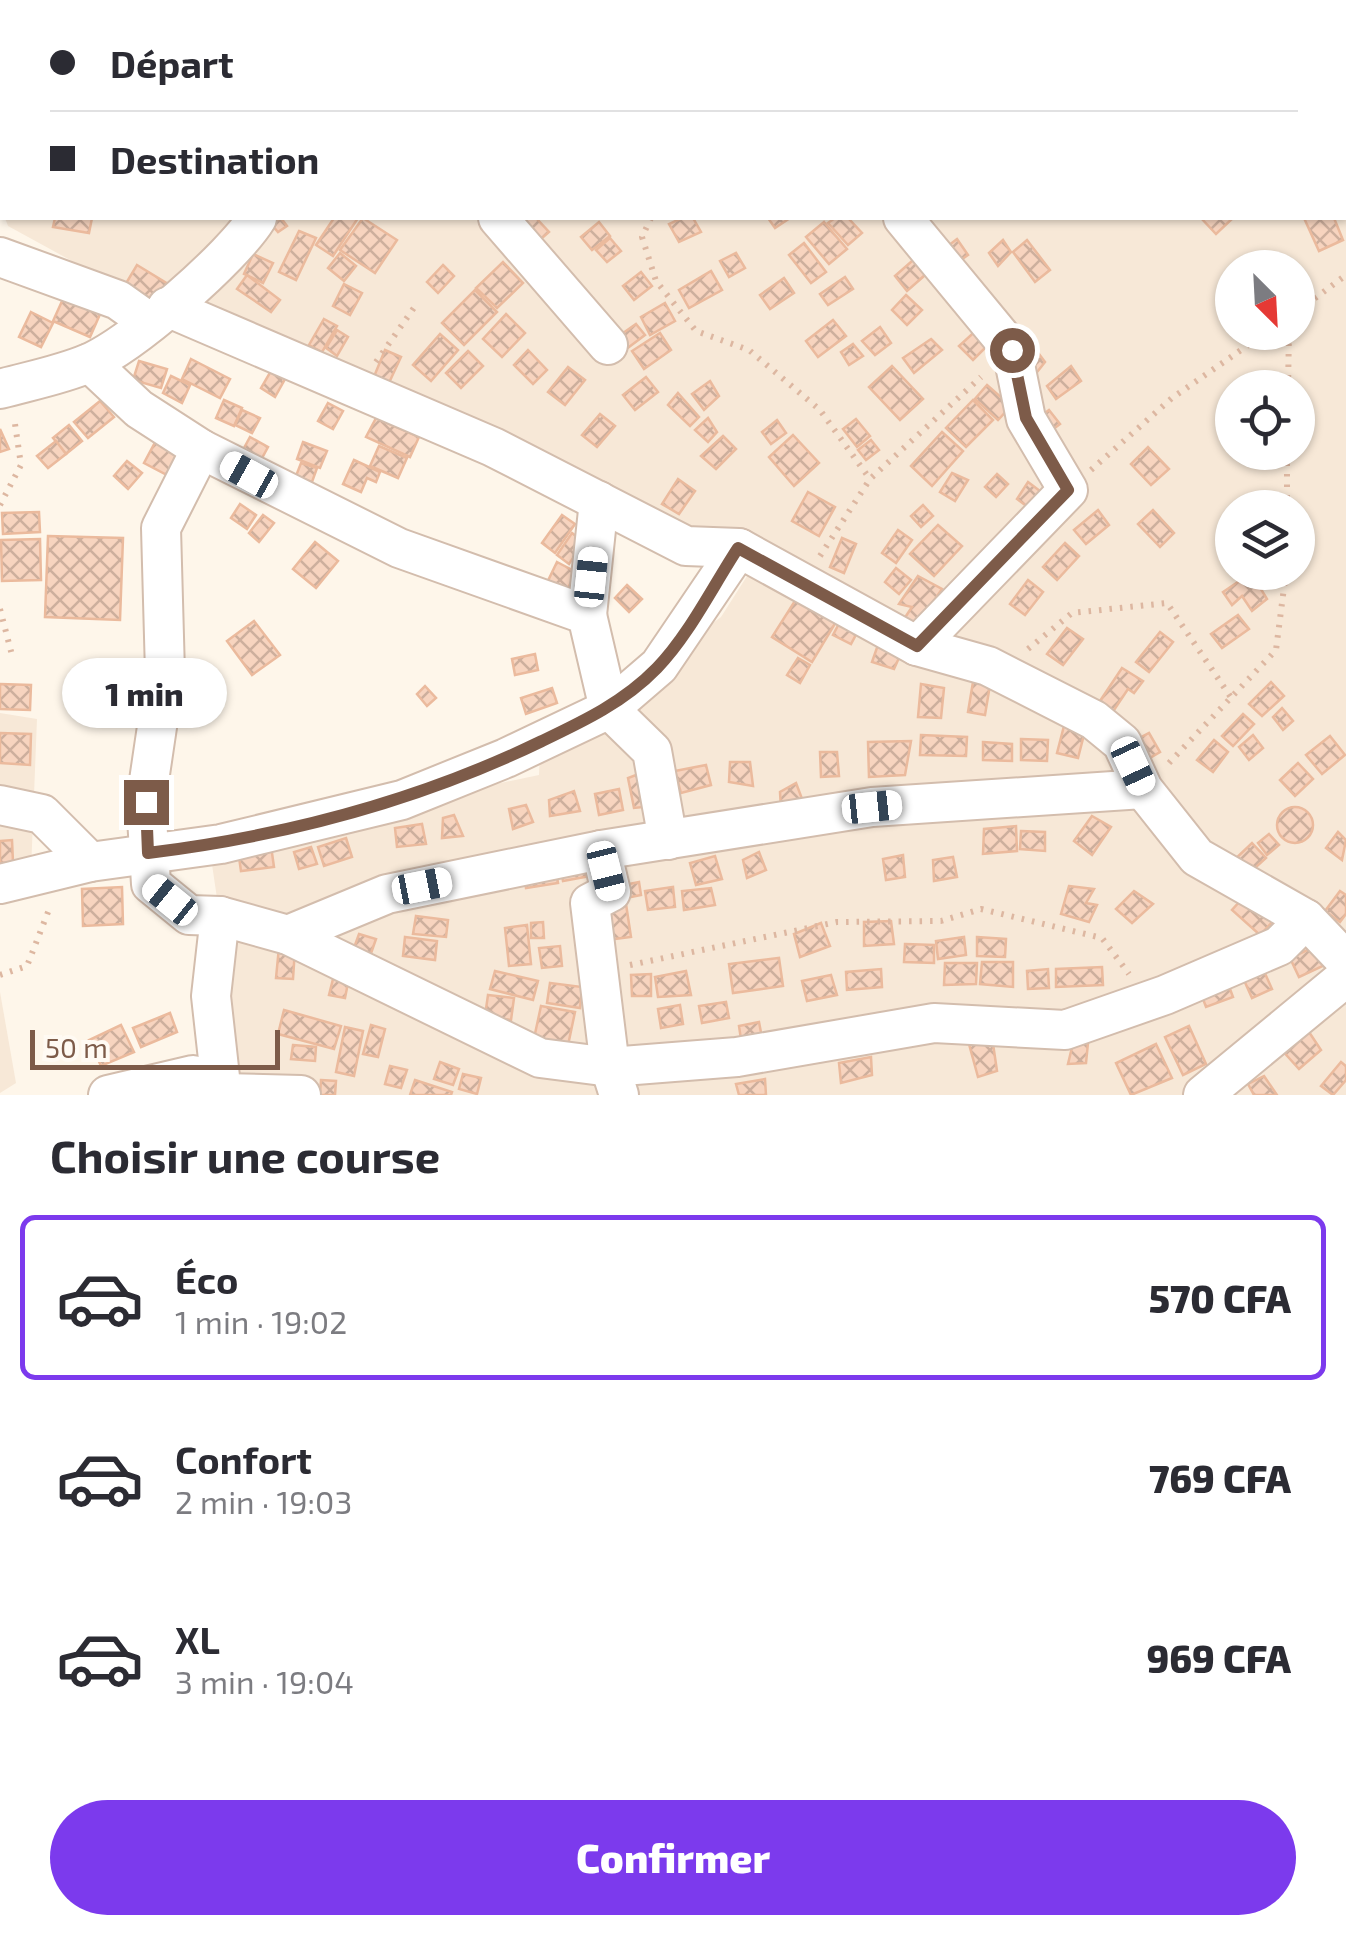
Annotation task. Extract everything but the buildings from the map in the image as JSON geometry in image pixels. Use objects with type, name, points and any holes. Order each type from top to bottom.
[{"type":"street","points":[[4,388],[90,363],[158,315],[256,220]]},
{"type":"street","points":[[500,220],[608,346]]},
{"type":"street","points":[[895,220],[1012,350],[1026,418],[1068,490],[917,646]]},
{"type":"street","points":[[0,257],[493,447],[686,546],[738,548],[917,646],[1000,672],[1094,720],[1122,743],[1143,789],[1197,857],[1306,919],[1343,954],[1203,1095]]},
{"type":"street","points":[[90,363],[138,409],[202,449],[399,548],[587,615]]},
{"type":"street","points":[[202,449],[161,528],[166,673],[146,802],[151,884],[189,915],[220,916],[288,935],[540,1058],[614,1081],[934,1024],[1065,1030],[1279,946],[1306,919]]},
{"type":"street","points":[[599,501],[587,615],[609,709],[652,751],[668,840]]},
{"type":"street","points":[[0,884],[90,862],[221,844],[402,800],[506,758],[609,709],[659,666],[738,548]]},
{"type":"street","points":[[288,935],[386,894],[601,850],[872,807],[1143,789]]},
{"type":"street","points":[[0,805],[42,814],[90,862]]},
{"type":"street","points":[[601,850],[611,892],[590,903],[614,1081]]},
{"type":"street","points":[[220,916],[211,996],[222,1094]]},
{"type":"street","points":[[108,1095],[193,1075],[222,1094],[301,1095]]},
{"type":"path","points":[[650,220],[642,237],[656,281],[696,331],[749,350],[792,386],[820,410],[870,480]]},
{"type":"path","points":[[1315,298],[1346,275]]},
{"type":"path","points":[[356,391],[418,302]]},
{"type":"path","points":[[801,584],[870,480],[1012,350]]},
{"type":"path","points":[[1068,490],[1172,398],[1241,350]]},
{"type":"path","points":[[0,504],[21,465],[4,388]]},
{"type":"path","points":[[1143,789],[1276,650],[1284,590]]},
{"type":"path","points":[[1000,672],[1072,613],[1167,603],[1232,700]]},
{"type":"path","points":[[0,610],[14,658]]},
{"type":"path","points":[[0,975],[27,966],[56,893],[90,862]]},
{"type":"path","points":[[600,971],[837,922],[942,921],[981,909],[1102,938],[1147,1000]]},
{"type":"shaded area","points":[[6,220],[1346,220],[1346,1095],[211,1095],[219,912],[209,844],[539,775],[540,752],[721,617],[749,573],[209,336],[8,226]]},
{"type":"shaded area","points":[[0,713],[37,719],[30,896],[0,900]]},
{"type":"shaded area","points":[[0,992],[16,1083],[0,1093]]},
{"type":"route","points":[[146,802],[148,853],[221,844],[402,800],[506,758],[609,709],[659,666],[738,548],[917,646],[1068,490],[1026,418],[1012,350]]}]
